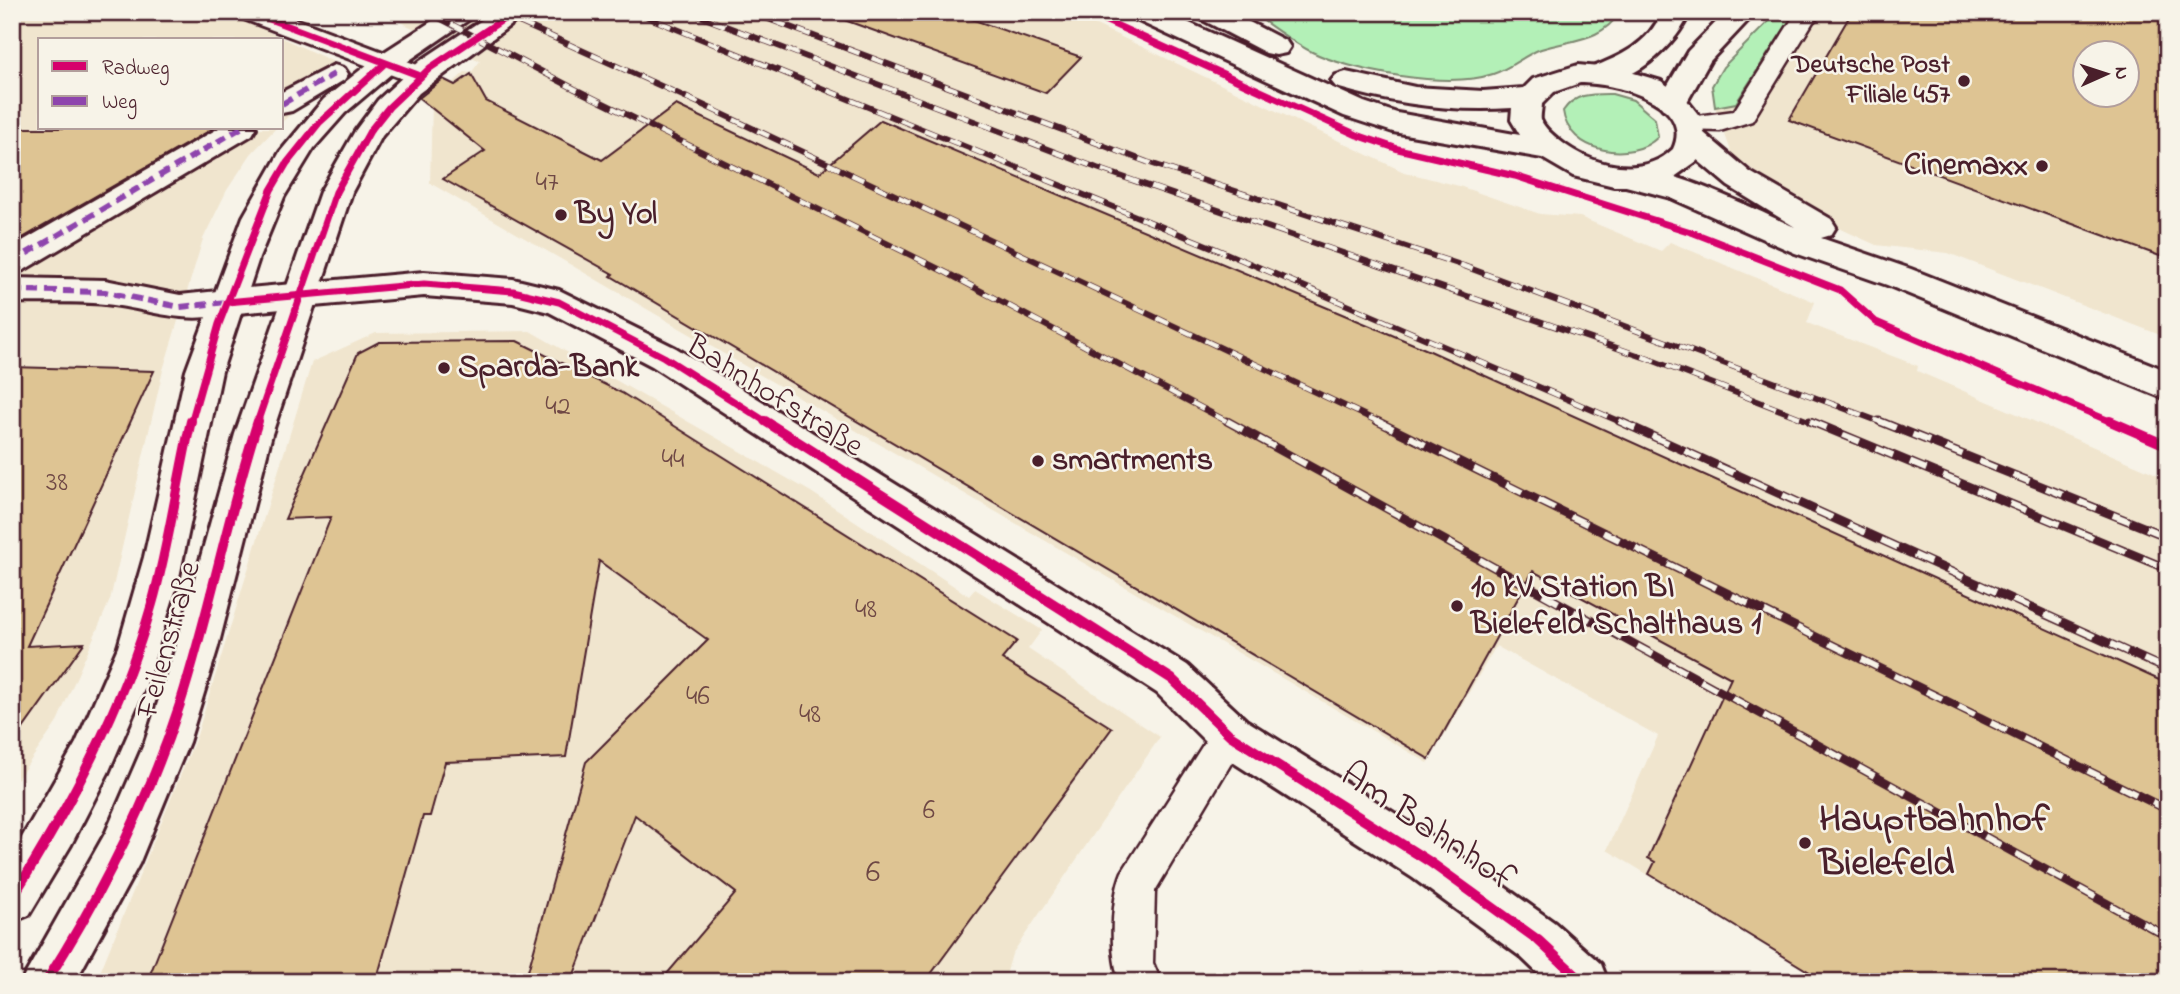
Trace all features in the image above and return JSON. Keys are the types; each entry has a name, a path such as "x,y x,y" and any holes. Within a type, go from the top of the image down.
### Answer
{"main road":[{"path":"251,12 383,65 418,75"},
{"name":"Feilenstraße","path":"12,898 49,842 89,768 120,699 151,608 170,535 196,400 254,224 287,163 319,122 383,65 466,12"},
{"name":"Feilenstraße","path":"46,982 84,923 125,846 159,765 198,645 244,466 336,192 355,150 384,109 418,75 514,12"},
{"path":"1142,12 1354,109 1393,122 1545,149"},
{"path":"1209,12 1310,66 1383,92 1457,102 1530,97"},
{"path":"1676,12 1661,41 1637,59 1601,74 1558,78 1541,86 1530,97 1525,113 1530,131 1545,149 1570,164 1601,175 1633,178 1681,190 1807,245 1899,277 2168,386"},
{"path":"1633,178 1664,173 1685,159 1686,122 1698,57 1742,12"},
{"path":"284,103 334,74"},
{"path":"1601,74 1640,83 1686,122 1739,179 1899,277"},
{"path":"12,262 16,257 238,130"},
{"name":"Bahnhofstraße","path":"12,290 105,292 180,307 424,284 513,290 559,302 664,356 1172,679 1230,735"},
{"name":"Am Bahnhof","path":"1230,735 1430,862 1538,940 1583,982"}],"lane":[{"path":"1686,122 1720,123 1742,116 1804,18 1813,12"},
{"path":"1141,982 1133,964 1136,886 1230,735"}],"shaded area":[{"path":"12,12 298,12 267,31 282,38 38,38 38,130 274,130 251,154 227,190 203,239 163,370 110,600 56,724 12,787"},
{"path":"380,12 1069,12 1404,172 1459,186 1540,214 1580,217 1661,251 1670,242 1815,302 1807,323 1918,366 1917,371 2168,479 2168,982 1826,982 1607,850 1658,736 1496,646 1428,763 430,183 432,102 465,72 471,73 480,61"},
{"path":"1802,12 2168,12 2168,338 1948,253 1876,245 1815,217 1732,154 1715,107 1736,103 1786,26"},
{"path":"284,39 334,62 336,75 284,120"},
{"path":"530,331 811,492 969,596 975,589 1042,630 1028,649 1160,737 1012,954 1004,982 96,982 197,735 312,362 376,333"}],"green space":[{"path":"1251,12 1620,12 1612,22 1595,34 1541,49 1493,74 1452,80 1400,76 1328,59 1295,42"},
{"path":"1778,12 1802,12 1786,26 1736,103 1715,107 1712,86 1723,67"},
{"path":"1612,94 1633,100 1655,119 1658,137 1632,150 1617,151 1602,150 1576,136 1567,125 1563,111 1568,105 1584,96"}],"building":[{"path":"840,12 951,12 1081,57 1046,93 839,18"},
{"name":"Cinemaxx","path":"1852,12 2168,12 2168,259 1789,120"},
{"path":"471,74 486,101 602,160 676,105 819,173 881,120 1430,351 2168,684 2168,982 1826,982 1649,874 1655,862 1648,858 1731,678 1533,571 1429,759 611,276 613,274 443,179 485,151 419,98 443,79 455,85"},
{"path":"12,128 211,130 12,244"},
{"path":"517,341 622,393 1017,641 1002,659 1112,728 925,982 660,982 736,893 635,815 571,982 525,982 586,762 708,640 599,561 566,757 445,762 430,816 423,816 376,982 147,982 331,517 285,519 358,353 379,342"},
{"path":"12,367 154,371 27,646 84,643 12,744"}],"railway":[{"path":"428,12 575,89 947,273 1230,423"},
{"path":"497,12 703,105 1381,423"},
{"path":"635,12 1214,248 1623,423"},
{"path":"689,12 1097,168 1649,359 1814,423"},
{"path":"750,12 1147,162 1464,266 1883,423"},
{"path":"1227,421 2168,937"},
{"path":"1377,421 2168,810"},
{"path":"1619,421 2168,670"},
{"path":"1810,421 2168,569"},
{"path":"1879,421 2168,537"}],"marked path":[{"path":"284,103 334,74"},
{"path":"12,262 238,130"},
{"path":"12,290 105,292 180,307 227,302"}],"cycle path":[{"path":"251,12 418,75"},
{"path":"46,982 105,882 154,778 197,647 254,434 336,192 370,131 408,86 455,50 514,12"},
{"path":"1087,12 1357,135 1398,149 1515,176 1694,233 1840,290 1876,322 2168,446"},
{"path":"12,898 74,794 109,721 139,646 164,556 200,385 251,234 278,176 308,136 344,98 383,65"},
{"path":"227,302 424,284 513,291 559,302 664,357 1172,679 1230,735 1430,862 1538,940 1583,982"}],"place":[{"name":"Deutsche Post Filiale 457","path":"1964,81"},
{"name":"Cinemaxx","path":"2042,166"},
{"name":"By Yol","path":"561,215"},
{"name":"Sparda-Bank","path":"444,368"},
{"name":"smartments","path":"1038,461"},
{"name":"10 kV Station BI Bielefeld Schalthaus 1","path":"1457,606"},
{"name":"Hauptbahnhof Bielefeld","path":"1805,843"}]}
